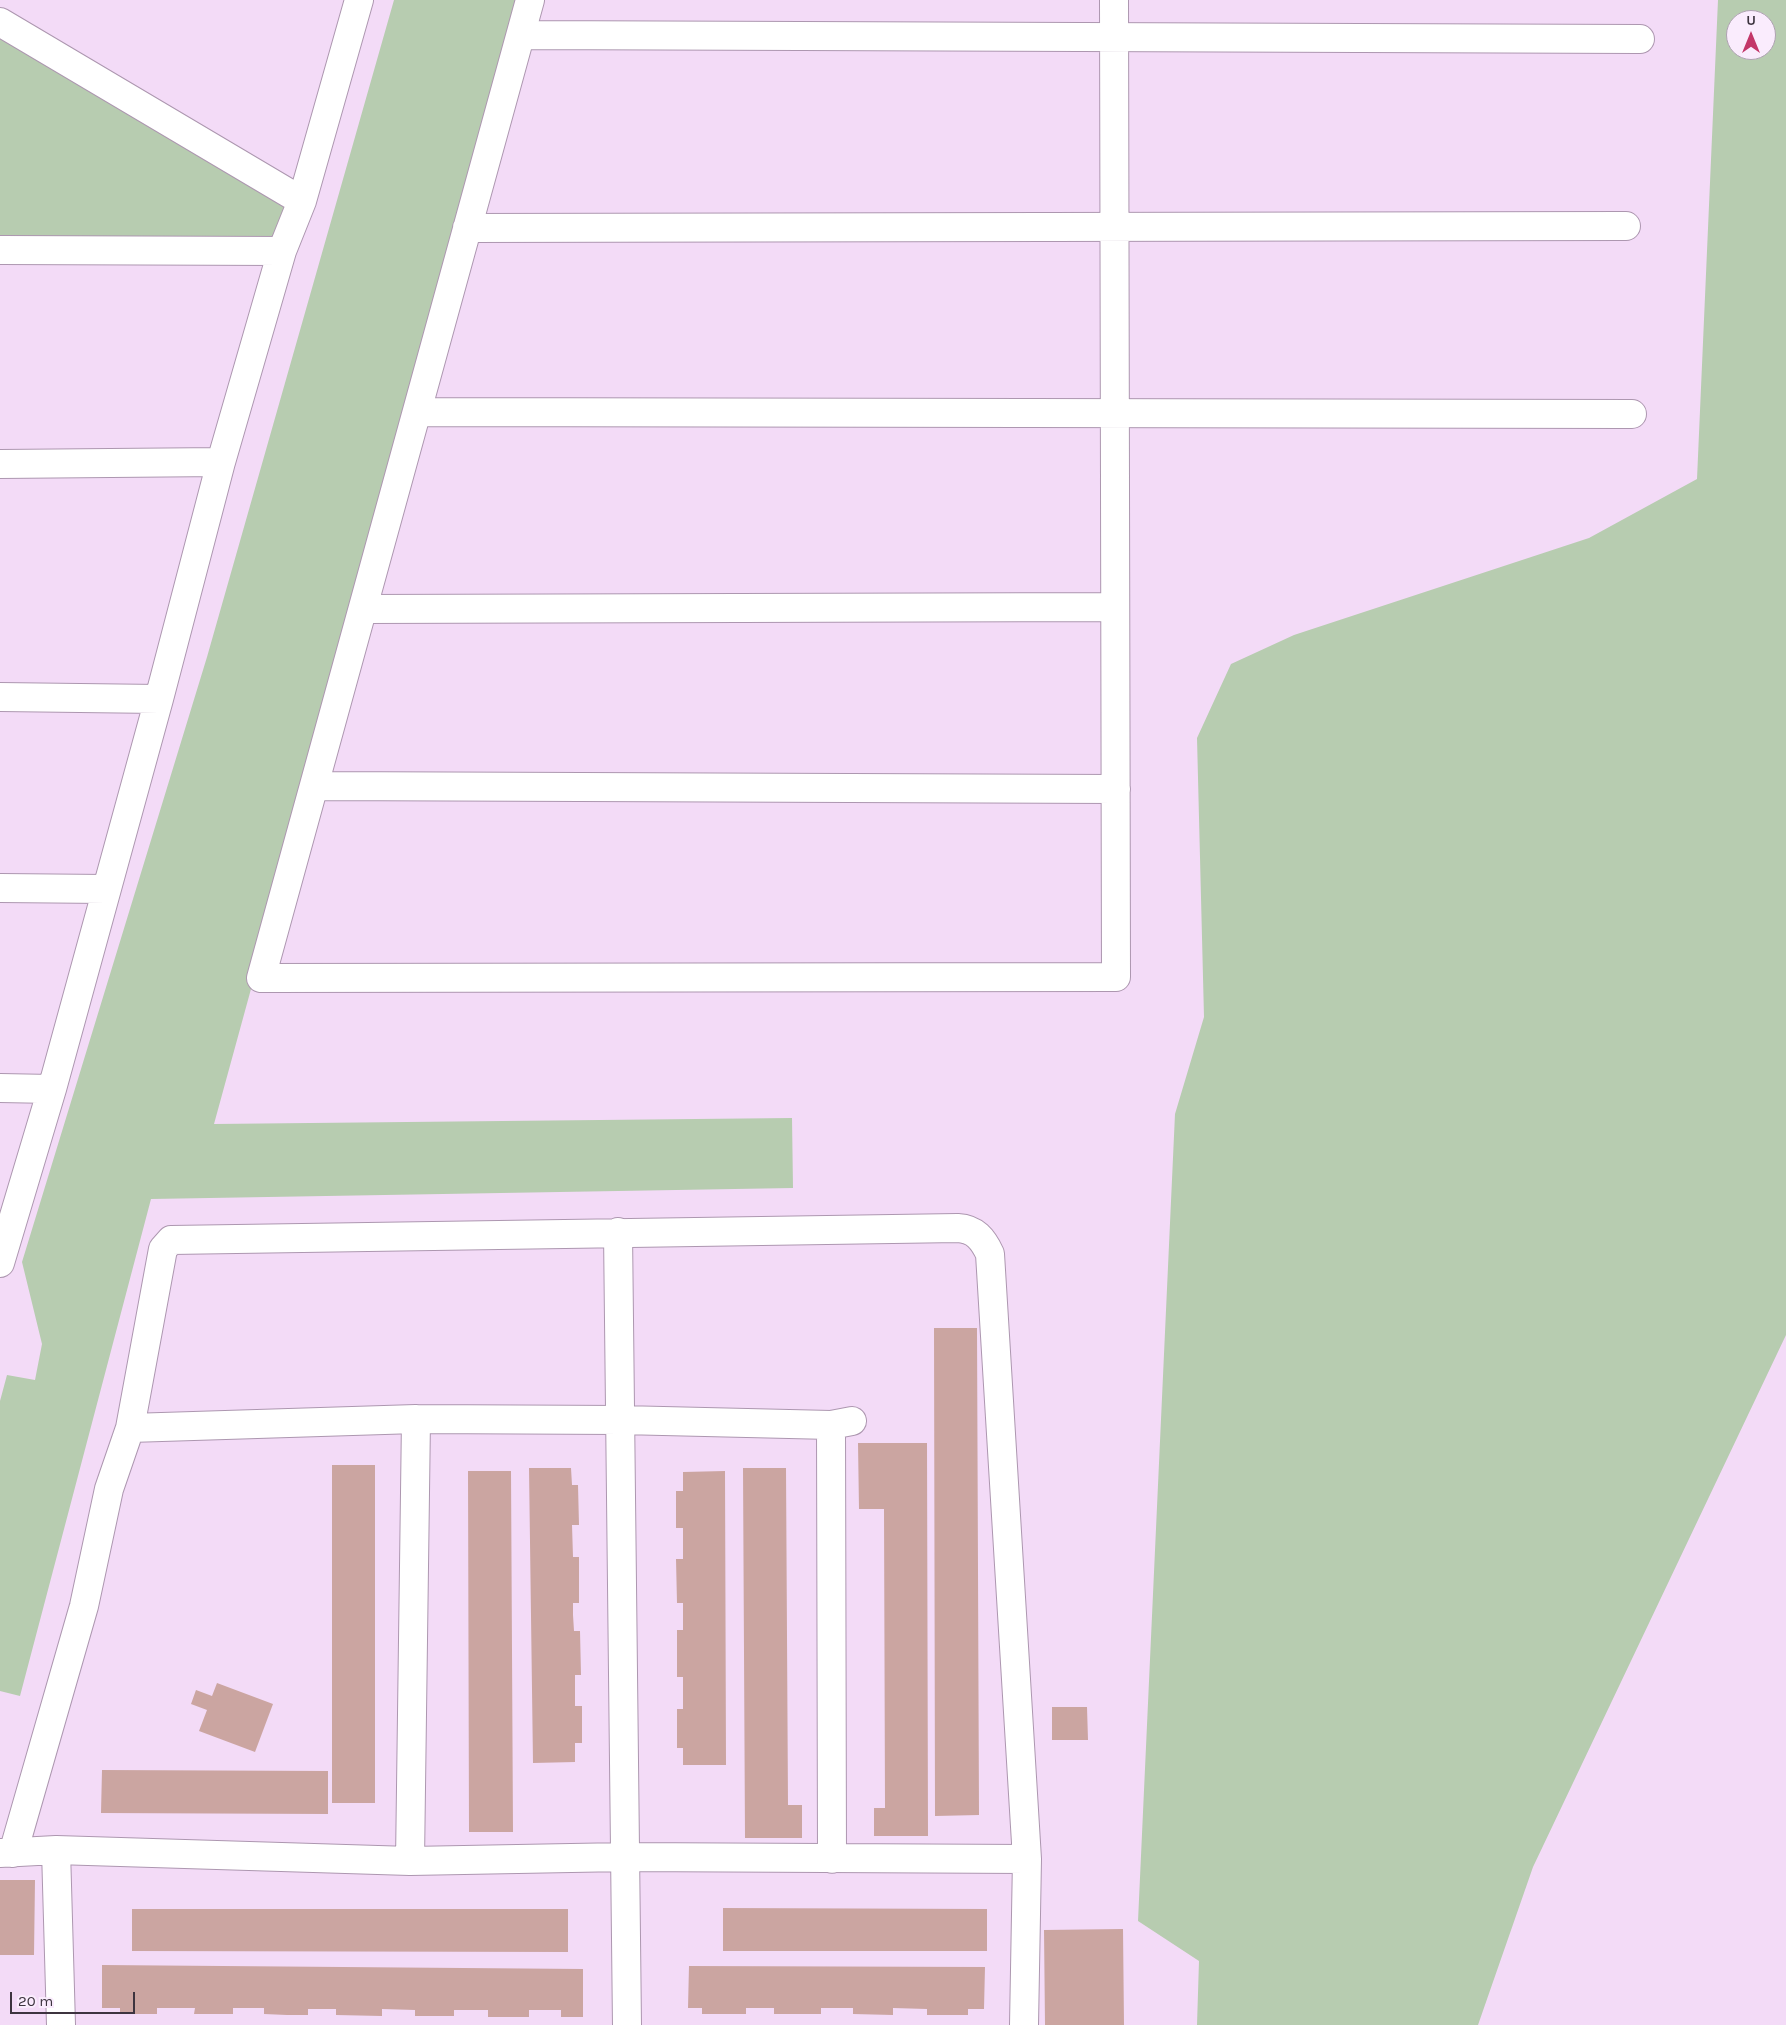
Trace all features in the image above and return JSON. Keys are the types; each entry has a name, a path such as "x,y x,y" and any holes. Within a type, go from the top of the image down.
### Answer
{"street":[{"path":"530,0 261,978 1116,976 1114,0"},
{"path":"0,1263 52,1089 159,699 221,462 282,251 302,201 356,2"},
{"path":"0,22 302,201"},
{"path":"521,35 1640,39"},
{"path":"467,228 1626,226"},
{"path":"0,250 282,251"},
{"path":"417,412 1632,414"},
{"path":"0,464 221,462"},
{"path":"363,609 1115,607"},
{"path":"0,697 159,699"},
{"path":"314,786 1116,789"},
{"path":"0,888 106,889"},
{"path":"0,1088 52,1089"},
{"path":"1024,2025 1027,1860 990,1254 985,1244 975,1232 967,1228 958,1228 171,1240 163,1249 130,1428 109,1489 84,1606 6,1853 56,1850 410,1861 625,1857 1027,1860"},
{"path":"618,1232 627,2025"},
{"path":"410,1861 416,1419"},
{"path":"130,1428 416,1419 842,1423 832,1860"},
{"path":"56,1850 61,2025"}],"green space":[{"path":"394,0 522,0 214,1124 792,1118 793,1188 151,1199 20,1696 0,1691 0,1401 7,1375 35,1380 42,1344 22,1262 207,657"},
{"path":"1718,0 1786,0 1786,1335 1533,1867 1478,2025 1197,2025 1199,1961 1138,1921 1175,1114 1204,1017 1197,738 1231,664 1294,635 1589,538 1697,479"},
{"path":"0,22 302,201 282,251 0,250"}],"building":[{"path":"934,1328 977,1328 979,1815 935,1816"},
{"path":"858,1443 927,1443 928,1836 874,1836 874,1808 885,1808 884,1509 859,1509"},
{"path":"332,1465 375,1465 375,1803 332,1803"},
{"path":"529,1468 571,1468 572,1485 578,1485 579,1525 572,1525 573,1557 579,1557 579,1603 573,1603 573,1615 574,1631 580,1631 581,1675 575,1675 575,1706 582,1706 582,1743 575,1743 575,1762 533,1763"},
{"path":"743,1468 786,1468 788,1805 802,1805 802,1838 745,1838"},
{"path":"468,1471 511,1471 513,1832 469,1832"},
{"path":"725,1471 726,1765 683,1765 683,1748 677,1748 677,1709 683,1709 683,1677 677,1677 677,1630 683,1630 683,1603 677,1603 676,1559 683,1559 683,1528 676,1528 676,1491 683,1491 683,1472"},
{"path":"217,1683 273,1704 255,1752 199,1731 207,1710 191,1704 196,1690 212,1696"},
{"path":"1052,1707 1087,1707 1088,1740 1052,1740"},
{"path":"102,1770 328,1771 328,1814 101,1813"},
{"path":"0,1880 35,1880 34,1955 0,1955"},
{"path":"723,1908 987,1909 987,1951 723,1951"},
{"path":"132,1909 568,1909 568,1952 132,1951"},
{"path":"1123,1929 1124,2025 1045,2025 1044,1930"},
{"path":"102,1965 583,1969 583,2017 561,2017 561,2010 529,2010 529,2017 488,2017 488,2010 454,2010 454,2016 415,2016 415,2010 382,2009 382,2016 336,2015 336,2009 308,2009 308,2015 264,2014 264,2008 233,2008 233,2014 194,2014 195,2008 157,2008 157,2014 120,2014 120,2008 102,2008"},
{"path":"689,1966 985,1967 984,2009 968,2009 968,2015 927,2015 927,2009 893,2008 893,2015 853,2014 853,2008 821,2008 821,2014 774,2014 774,2008 746,2008 746,2014 702,2014 702,2008 688,2008"}]}
